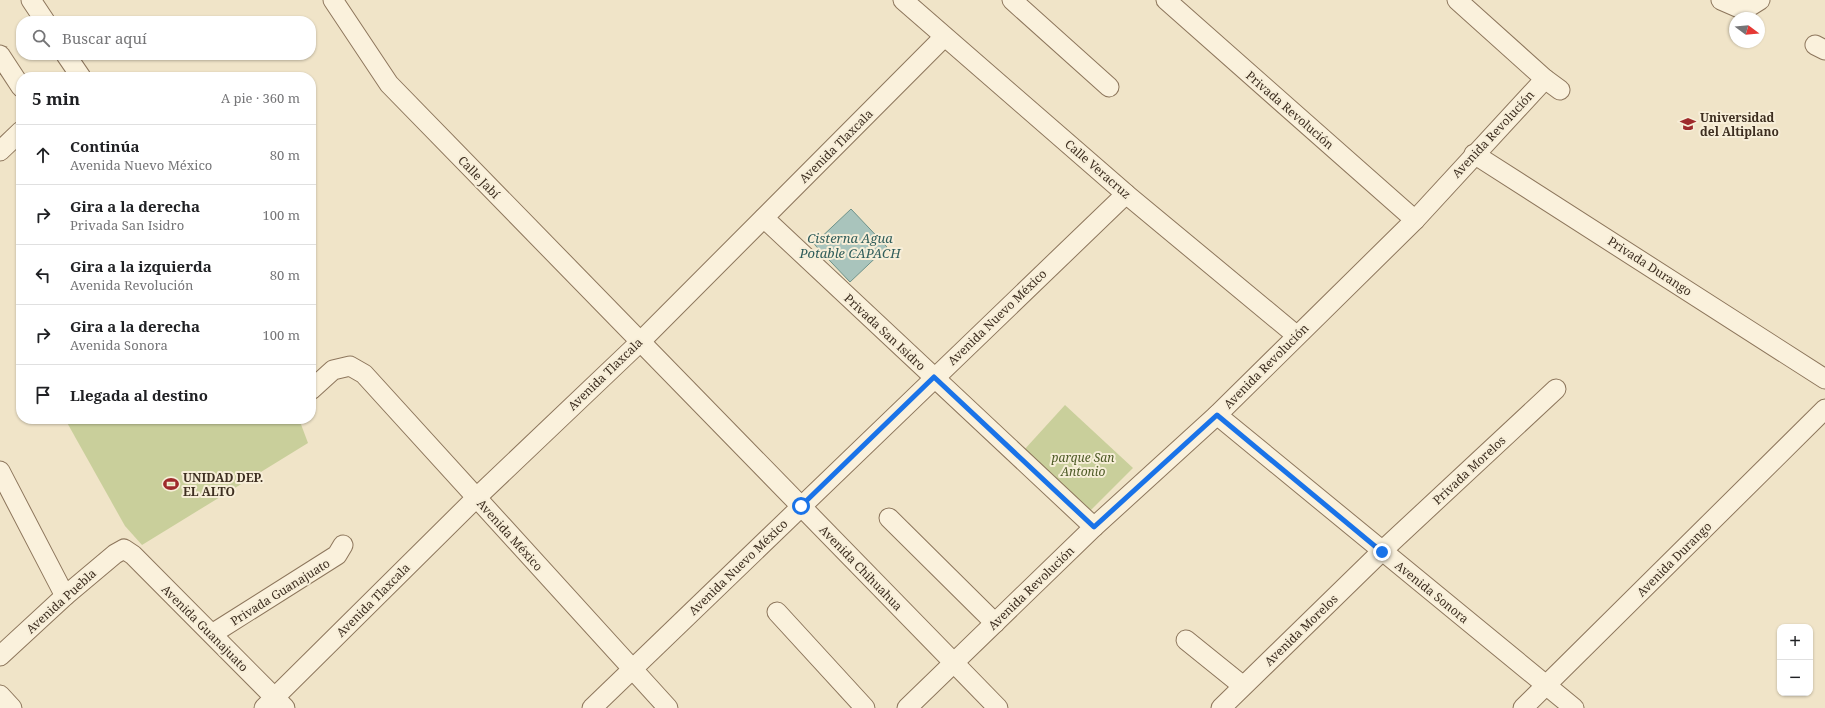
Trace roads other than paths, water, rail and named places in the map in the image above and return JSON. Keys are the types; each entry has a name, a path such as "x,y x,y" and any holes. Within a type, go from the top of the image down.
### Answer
{"street":[{"path":"31,0 41,16"},
{"name":"Calle Jabí","path":"334,0 389,84 640,342"},
{"name":"Calle Veracruz","path":"903,0 1126,194 1296,335"},
{"path":"1012,0 1109,87"},
{"name":"Privada Revolución","path":"1166,0 1415,220"},
{"path":"1456,0 1560,90"},
{"path":"1721,0 1744,10 1760,0"},
{"name":"Avenida Tlaxcala","path":"274,705 476,498 640,342 944,37"},
{"path":"0,55 16,79"},
{"path":"69,60 78,72"},
{"name":"Avenida Revolución","path":"907,708 1094,527 1217,415 1296,335 1415,220 1545,78"},
{"path":"0,151 16,136"},
{"name":"Privada Durango","path":"1474,154 1825,379"},
{"name":"Avenida Nuevo México","path":"592,708 934,377 1126,194"},
{"name":"Privada San Isidro","path":"764,218 1094,527"},
{"name":"Avenida Chihuahua","path":"640,342 998,708"},
{"name":"Avenida México","path":"316,385 333,370 350,366 364,374 668,708"},
{"name":"Privada Morelos","path":"1382,552 1556,389"},
{"name":"Avenida Durango","path":"1523,708 1823,414"},
{"name":"Avenida Sonora","path":"1217,415 1382,552 1574,708"},
{"path":"0,471 65,596"},
{"path":"889,518 994,623"},
{"name":"Privada Guanajuato","path":"212,634 337,555 343,545"},
{"name":"Avenida Puebla","path":"0,656 65,596 115,554 124,549"},
{"name":"Avenida Guanajuato","path":"124,549 133,555 212,634 274,705"},
{"name":"Avenida Morelos","path":"1221,708 1382,552"},
{"path":"777,612 865,708"},
{"path":"1186,640 1243,686"},
{"path":"0,695 12,708"}],"water":[{"name":"Cisterna Agua Potable CAPACH","path":"851,209 887,247 850,282 814,244"}],"place":[{"name":"Universidad del Altiplano","path":"1688,124"},
{"name":"UNIDAD DEP. EL ALTO","path":"171,484"}],"park label":[{"name":"parque San Antonio","path":"1083,464"}]}
